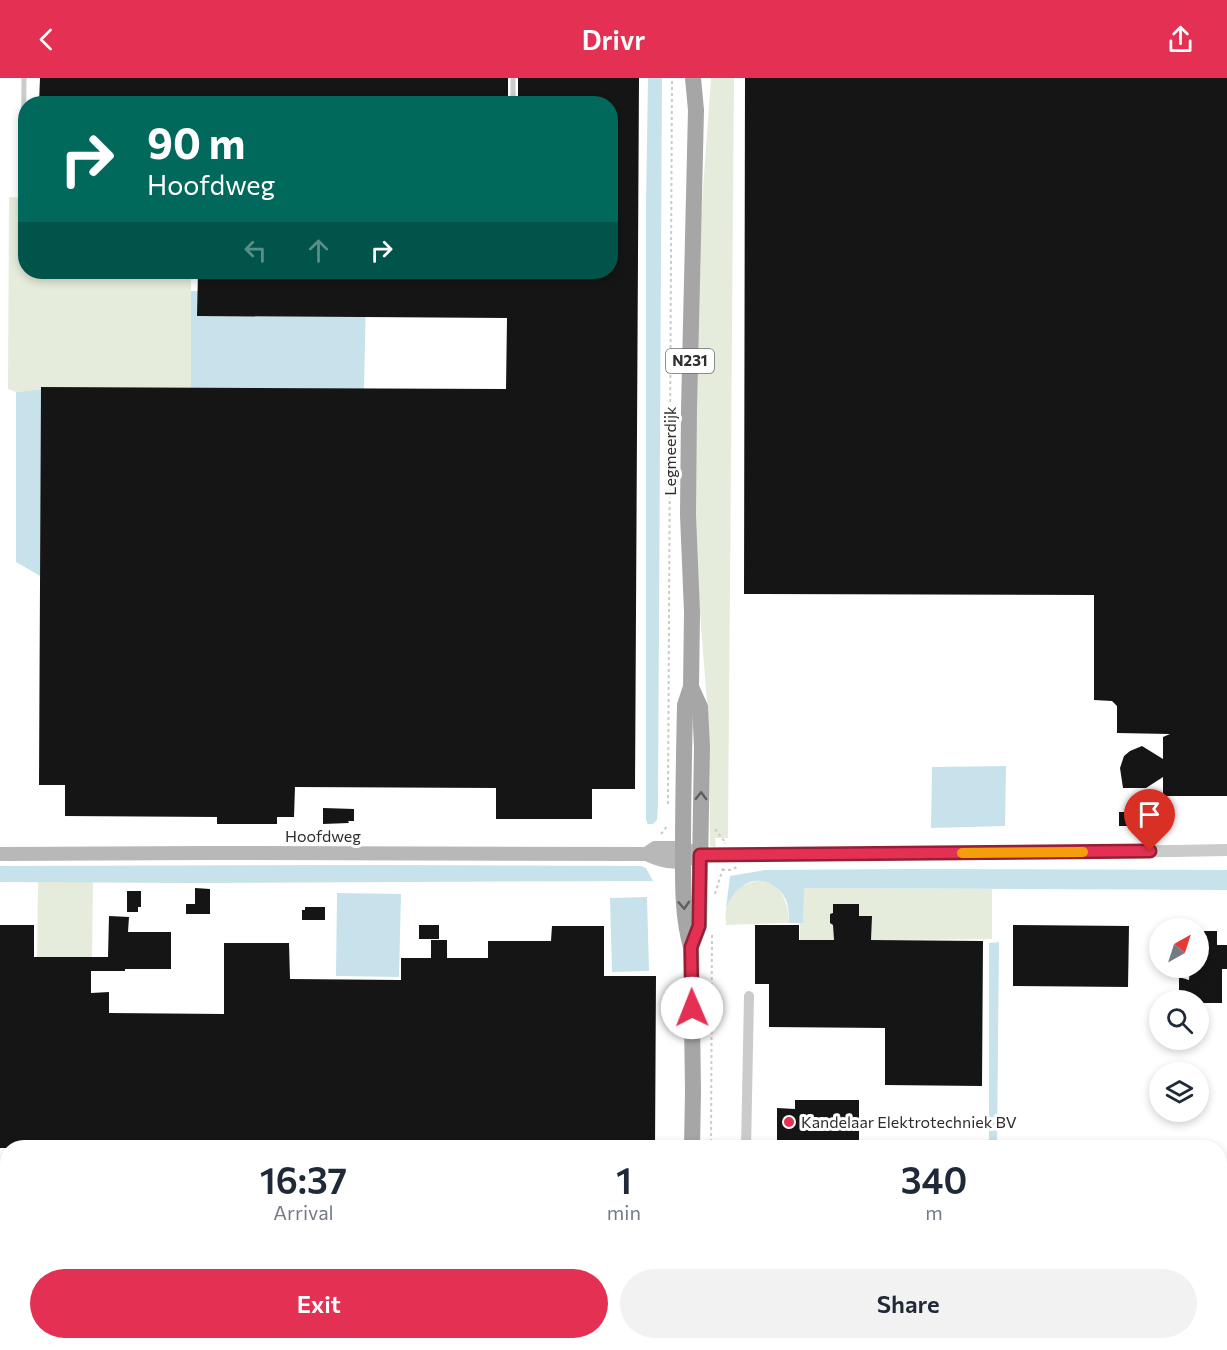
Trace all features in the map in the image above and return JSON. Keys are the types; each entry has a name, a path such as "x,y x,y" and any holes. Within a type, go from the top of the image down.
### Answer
{"main road":[{"name":"Legmeerdijk","path":"683,855 685,705 691,687 692,612 688,515 696,110 693,78"},
{"name":"Legmeerdijk","path":"696,110 703,78"},
{"name":"Legmeerdijk","path":"691,687 700,707 702,747 700,855"},
{"name":"Hoofdweg","path":"0,854 646,854 655,848 683,855 700,855"},
{"name":"N231","path":"683,855 684,907 686,929 691,947 692,1140"},
{"name":"N231","path":"691,947 699,926 700,855"}],"street":[{"name":"Hoofdweg","path":"700,855 1227,849"},
{"path":"746,1140 749,996"}],"lane":[{"path":"24,78 24,96"},
{"path":"513,78 513,96"}],"path":[{"name":"Legmeerdijk","path":"668,813 672,78"},
{"path":"714,897 722,870"},
{"path":"711,1140 712,928"}],"green space":[{"path":"711,78 734,78 728,838 715,838 716,847 710,846 709,727 696,564 696,286"},
{"path":"9,197 18,198 18,279 191,279 191,390 43,389 16,392 8,389"},
{"path":"757,881 772,884 782,894 789,923 726,925 726,910 733,894 747,884"},
{"path":"38,882 93,882 92,964 37,963"},
{"path":"803,888 992,889 992,939 800,941 800,923 803,922"}],"water":[{"path":"648,78 662,78 658,804 657,820 653,824 648,824 646,820"},
{"path":"191,291 366,292 364,390 191,390"},
{"path":"43,389 42,577 16,562 16,392"},
{"path":"1006,766 1005,826 931,828 932,767"},
{"path":"0,866 641,866 646,868 653,881 0,882"},
{"path":"765,870 1227,870 1227,890 804,888 803,923 789,923 788,905 783,894 768,882 755,881 749,882 738,890 726,908 730,876"},
{"path":"337,893 401,894 399,977 336,976"},
{"path":"647,897 649,971 612,972 610,898"},
{"path":"999,942 997,1140 989,1140 989,943"}],"building":[{"path":"40,78 508,78 508,96 39,96"},
{"path":"518,78 639,78 635,789 592,789 592,819 496,819 496,788 295,787 294,817 277,817 277,824 217,824 217,817 65,816 65,785 39,785 41,387 506,389 507,318 197,316 198,279 618,279 618,96 518,96"},
{"path":"745,78 1227,78 1227,796 1163,796 1163,777 1146,788 1123,788 1120,768 1124,756 1142,746 1163,759 1163,737 1170,734 1117,733 1117,706 1112,701 1094,700 1094,595 744,594"},
{"path":"323,808 354,809 354,821 323,824"},
{"path":"1119,812 1140,812 1140,826 1119,826"},
{"path":"195,888 210,889 210,914 186,914 186,904 195,904"},
{"path":"127,891 141,891 141,907 138,907 138,912 127,912"},
{"path":"833,904 859,904 859,916 872,916 871,940 983,941 982,1086 885,1085 885,1028 769,1027 769,984 755,984 755,925 799,925 799,940 834,940 833,925 830,923"},
{"path":"305,907 325,907 325,920 302,920 302,910 305,910"},
{"path":"109,916 129,917 128,932 171,932 171,969 91,971 91,993 109,992 109,1013 224,1014 224,943 289,943 290,979 401,980 401,958 431,958 431,940 447,940 447,958 488,958 488,941 551,941 552,926 604,926 604,976 656,976 655,1140 0,1140 0,925 34,925 34,957 108,957"},
{"path":"419,925 439,925 439,939 419,939"},
{"path":"1013,925 1129,926 1128,987 1013,986"},
{"path":"1209,931 1217,931 1217,945 1227,945 1227,969 1222,969 1222,1003 1209,1003 1209,990 1179,990 1179,978 1189,980 1189,978 1209,978"},
{"path":"795,1100 859,1100 859,1140 777,1140 777,1108 795,1109"}],"slow traffic":[{"path":"962,853 1083,852"}],"place":[{"name":"Kandelaar Elektrotechniek BV","path":"789,1122"}],"route":[{"path":"692,1008 691,947 699,926 700,855 1150,851"}]}
